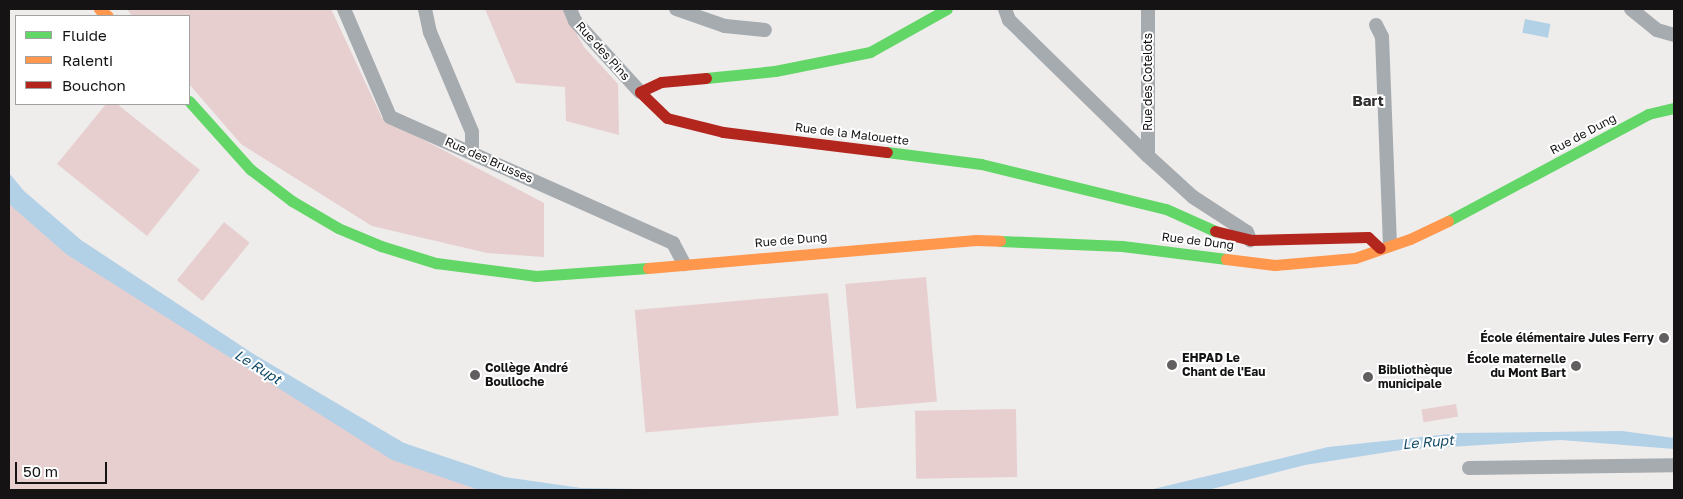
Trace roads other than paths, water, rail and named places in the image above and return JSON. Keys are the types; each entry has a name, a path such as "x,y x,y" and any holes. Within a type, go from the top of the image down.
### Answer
{"main road":[{"path":"640,92 661,82 775,71 870,52 947,9"},
{"name":"Rue de la Malouette","path":"640,92 667,118 723,132 981,164 1166,209 1220,233 1250,240 1368,237 1385,246"},
{"name":"Rue de Dung","path":"190,102 250,169 292,202 338,228 381,246 436,263 536,276 608,273 684,264 976,240 1122,246 1275,265 1355,258 1479,206 1648,114 1674,108"}],"street":[{"name":"Rue des Brusses","path":"344,9 390,117 674,243 684,264"},
{"path":"425,9 430,32 472,132 472,152"},
{"name":"Rue des Pins","path":"570,9 575,21 640,92"},
{"path":"676,9 725,26 765,30"},
{"path":"1005,9 1009,20 1148,156 1193,197 1247,232 1250,240"},
{"name":"Rue des Cotelots","path":"1148,9 1148,156"},
{"path":"1631,9 1658,30 1674,35"},
{"path":"1376,25 1382,37 1385,246"},
{"path":"1470,468 1674,465"}],"water":[{"path":"1525,19 1551,24 1548,38 1522,33"},
{"name":"Le Rupt","path":"9,173 24,191 81,240 252,353 404,443 505,477 581,488 708,490 479,490 392,460 66,254 9,204"},
{"name":"Le Rupt","path":"1622,431 1674,438 1674,449 1561,440 1401,450 1305,465 1208,490 1149,490 1328,447 1459,433"}],"place":[{"name":"École élémentaire Jules Ferry","path":"1664,338"},
{"name":"EHPAD Le Chant de l'Eau","path":"1172,365"},
{"name":"École maternelle du Mont Bart","path":"1576,366"},
{"name":"Collège André Boulloche","path":"475,375"},
{"name":"Bibliothèque municipale","path":"1368,377"}],"district":[{"name":"Bart","path":"1368,101"}]}
